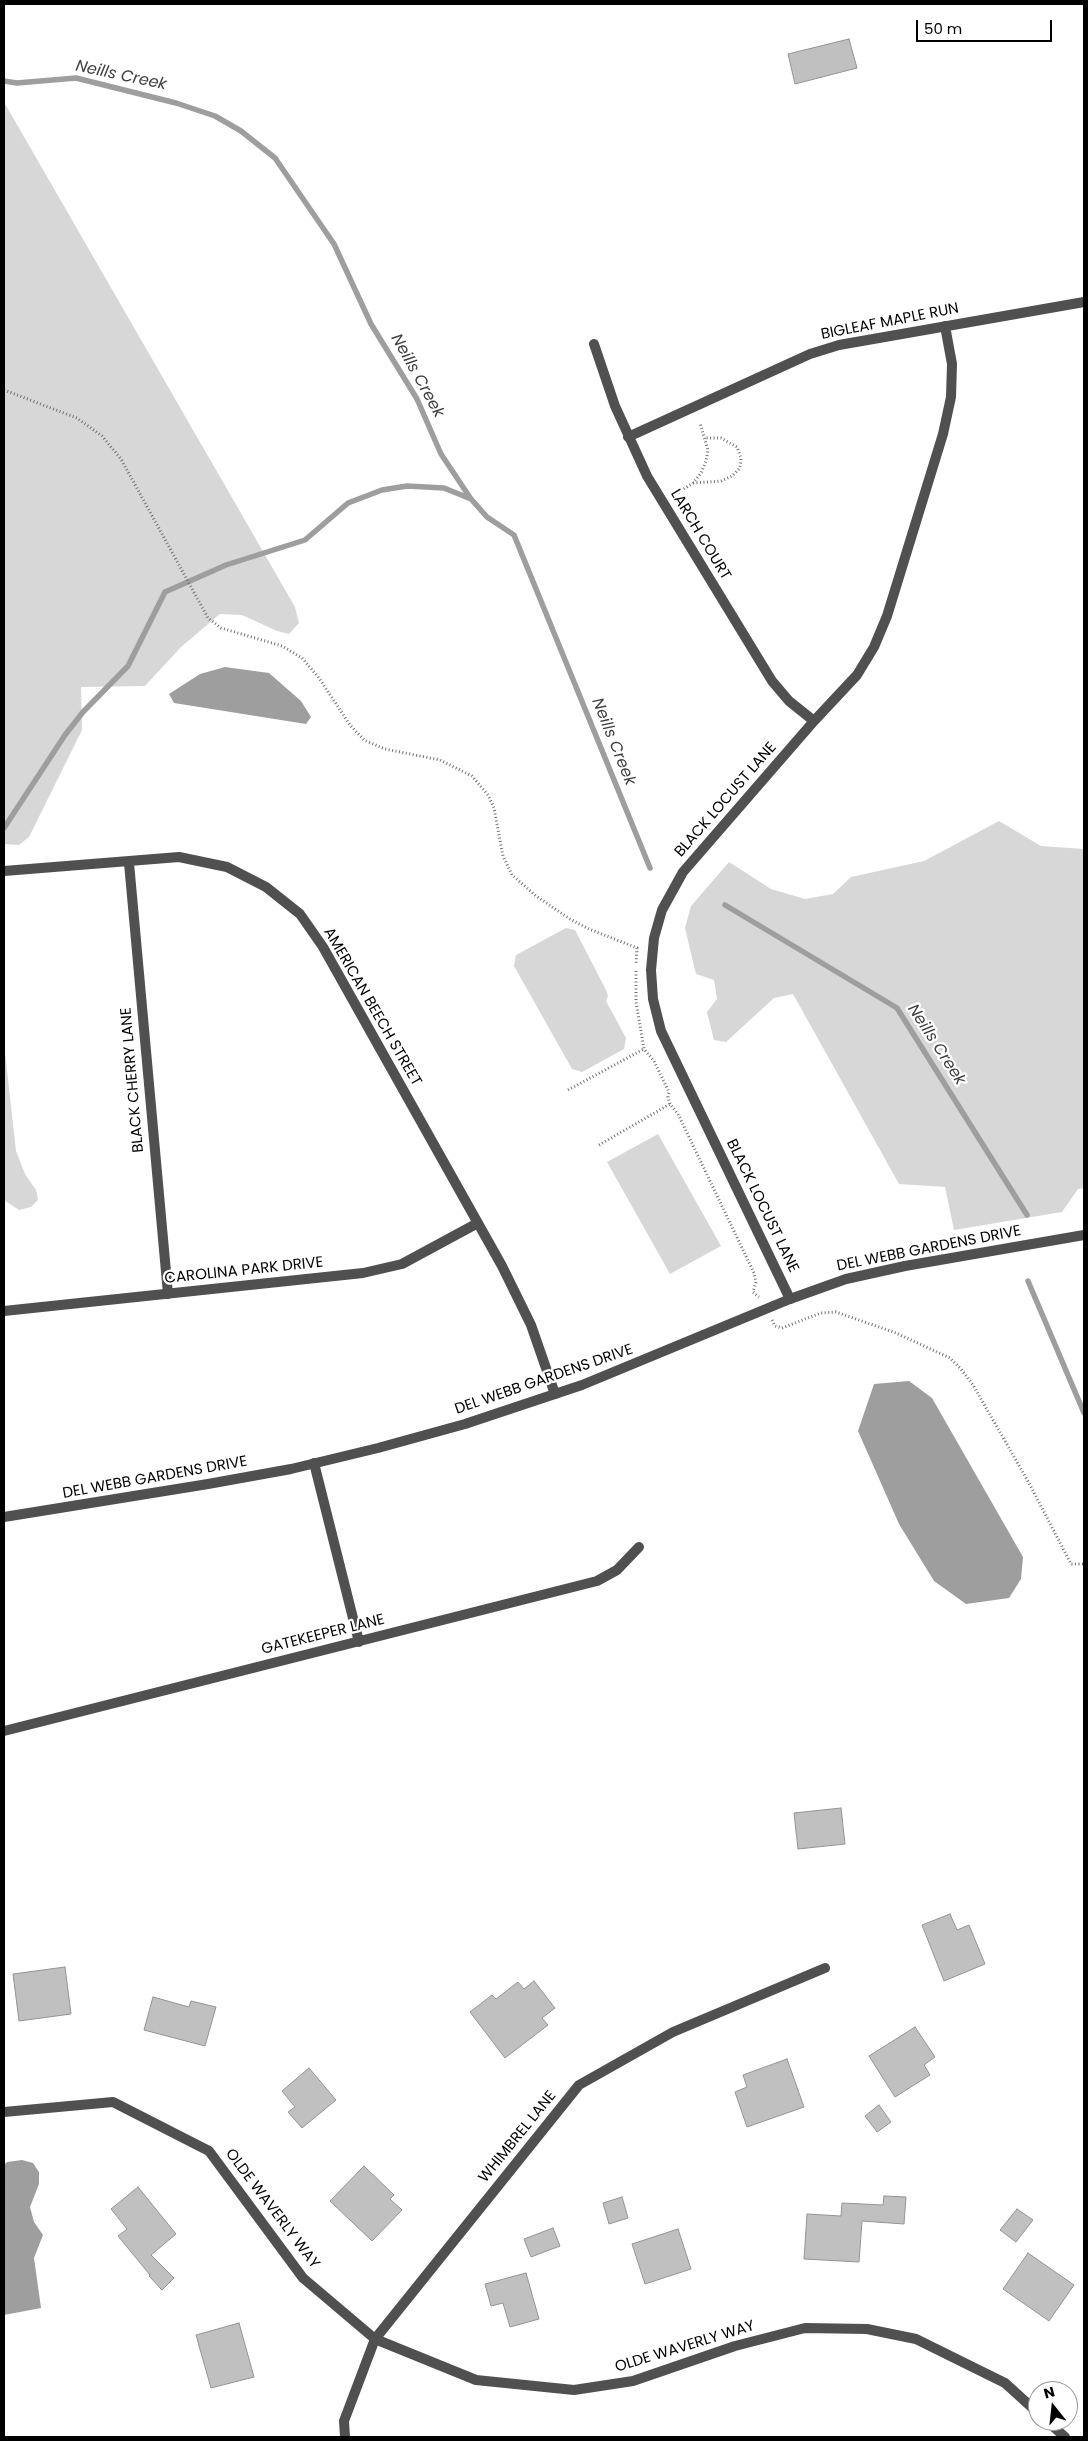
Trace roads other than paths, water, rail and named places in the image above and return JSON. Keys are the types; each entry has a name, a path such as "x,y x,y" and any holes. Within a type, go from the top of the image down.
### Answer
{"street":[{"name":"BIGLEAF MAPLE RUN","path":"628,437 810,354 839,345 1084,302"},
{"name":"BLACK LOCUST LANE","path":"790,1299 661,1031 653,999 651,970 654,938 662,910 683,872 814,721 857,675 874,646 887,616 943,434 951,397 952,364 946,326"},
{"name":"LARCH COURT","path":"594,344 615,406 647,476 772,681 789,701 814,721"},
{"name":"AMERICAN BEECH STREET","path":"4,872 179,858 227,867 266,887 300,914 323,947 476,1224 502,1266 532,1325 556,1394"},
{"name":"BLACK CHERRY LANE","path":"129,863 168,1294"},
{"name":"CAROLINA PARK DRIVE","path":"4,1311 363,1273 402,1264 476,1224"},
{"name":"DEL WEBB GARDENS DRIVE","path":"4,1516 208,1484 314,1463 431,1434 556,1394 639,1362 790,1299 864,1274 1084,1234"},
{"path":"314,1463 359,1642"},
{"name":"GATEKEEPER LANE","path":"4,1732 597,1581 617,1570 639,1547"},
{"name":"WHIMBREL LANE","path":"345,2437 344,2421 375,2339 579,2085 673,2032 825,1968"},
{"name":"OLDE WAVERLY WAY","path":"4,2112 113,2102 209,2151 304,2278 375,2339 476,2380 574,2390 633,2381 736,2346 805,2328 867,2330 916,2339 1005,2383 1028,2404"}],"waterway":[{"name":"Neills Creek","path":"4,81 17,83 76,78 176,103 215,116 241,131 275,158 334,244 371,324 417,399 441,454 471,499 487,517 514,535 650,868"},
{"path":"4,828 65,735 83,712 128,666 165,592 226,565 305,540 348,503 382,490 407,486 444,488 471,499"},
{"name":"Neills Creek","path":"725,905 897,1008 1027,1215"},
{"name":"Neills Creek","path":"1028,1281 1084,1413"}]}
